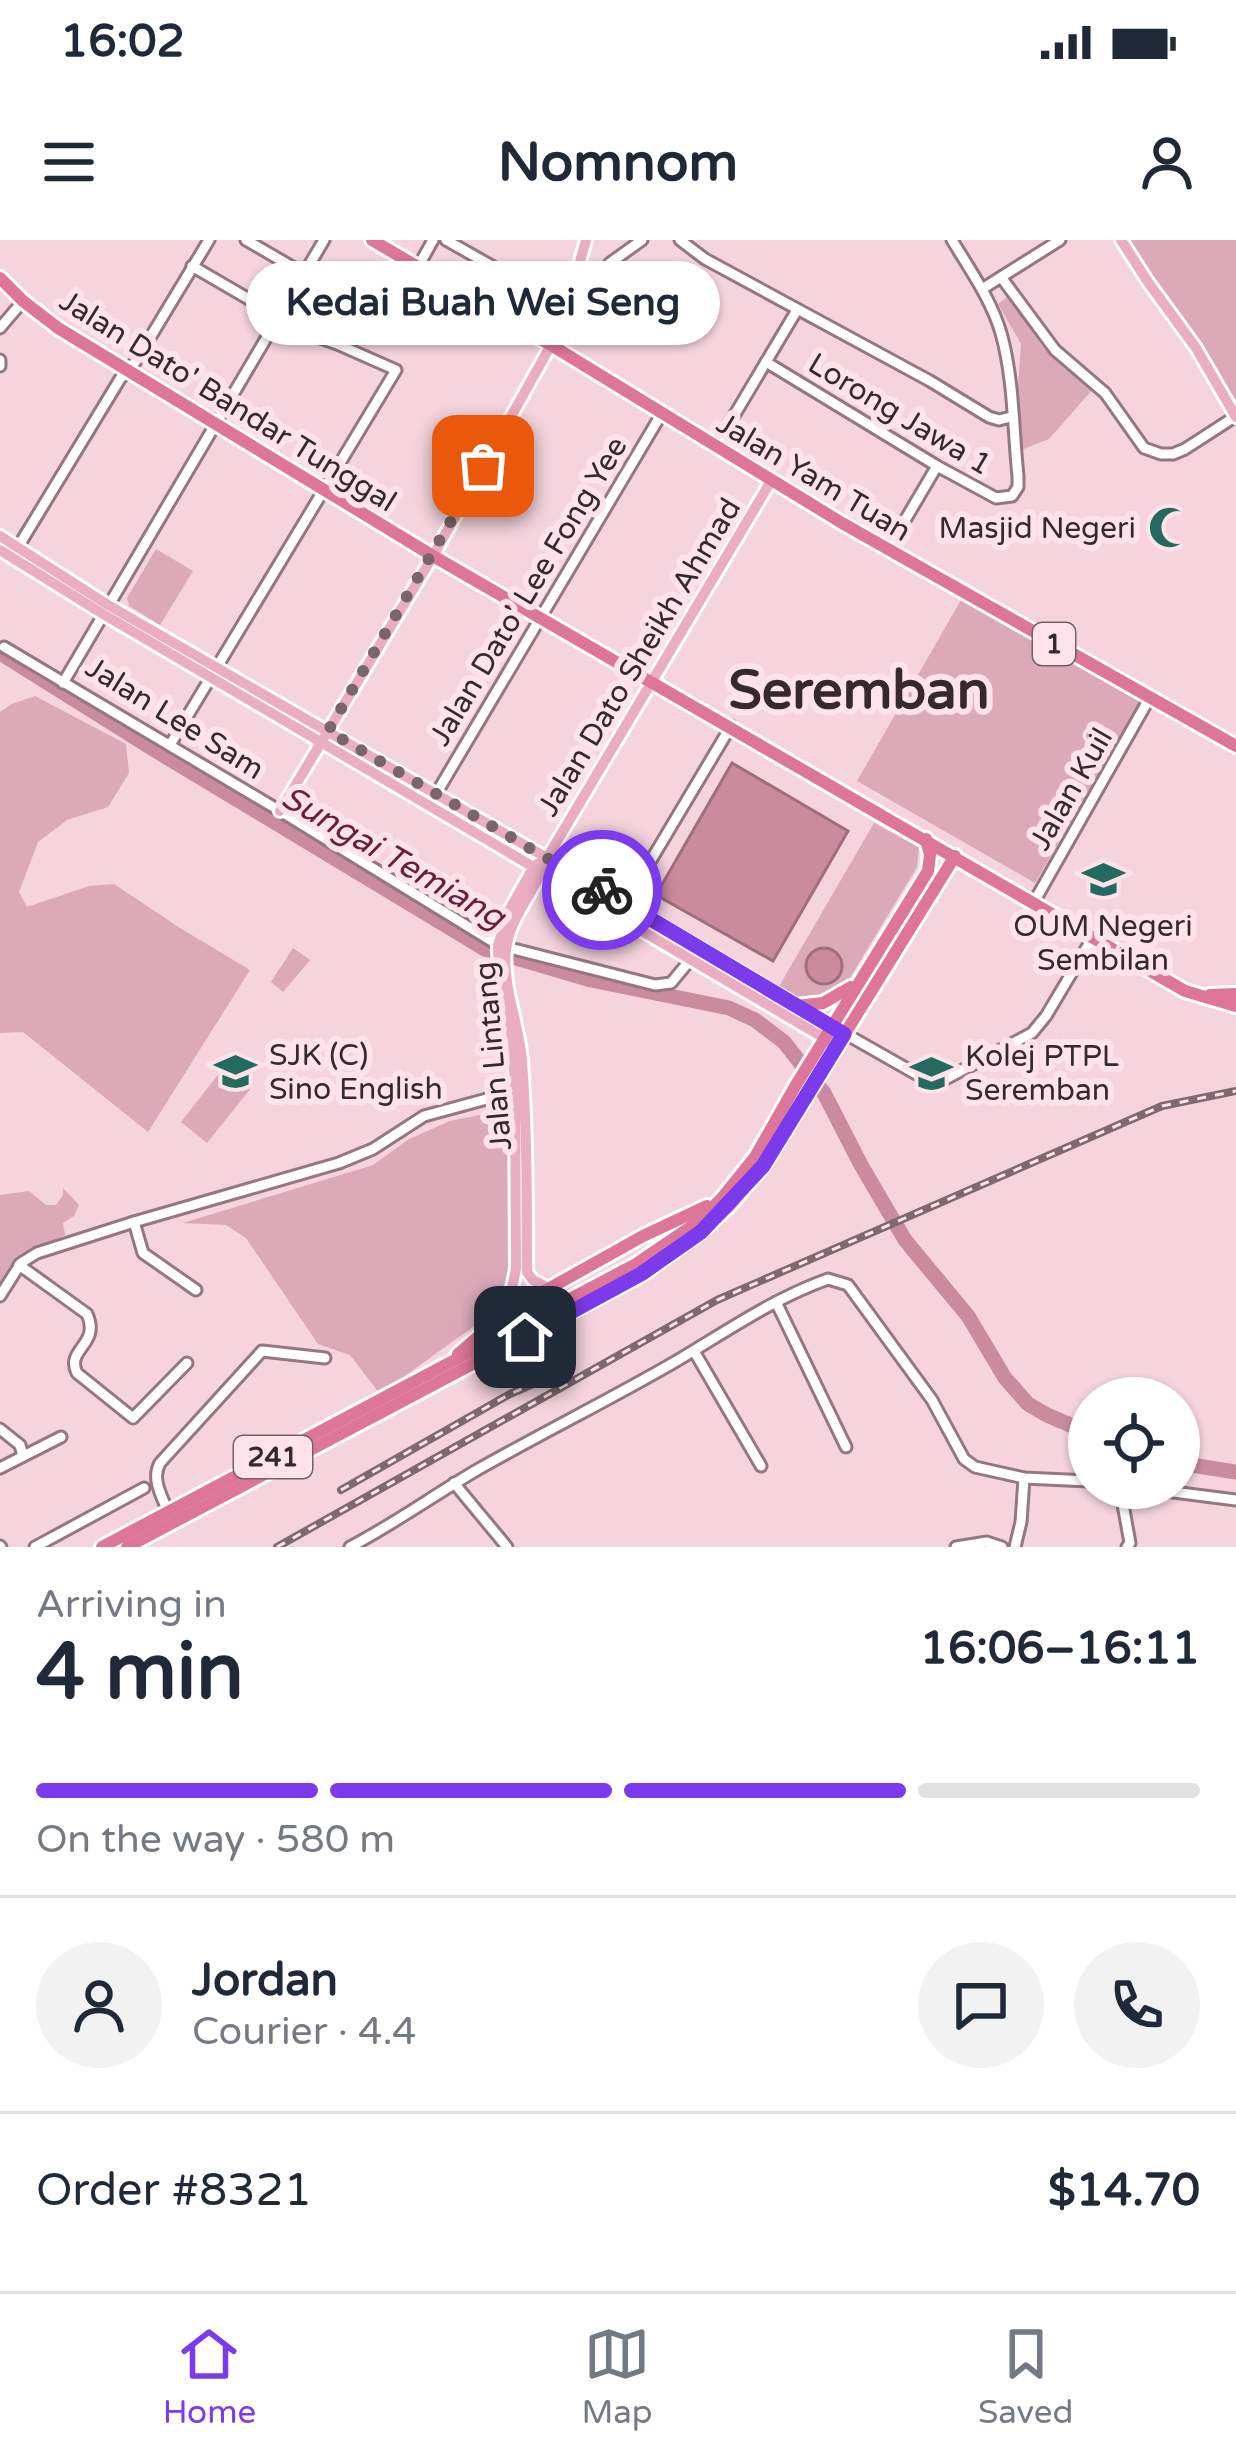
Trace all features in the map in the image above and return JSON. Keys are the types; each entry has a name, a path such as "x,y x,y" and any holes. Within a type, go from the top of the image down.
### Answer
{"highway":[{"name":"Jalan Yam Tuan","path":"372,240 888,550 1236,746"},
{"name":"Jalan Dato' Bandar Tunggal","path":"0,278 58,328 433,556 1185,991"},
{"name":"241","path":"834,1036 863,976 928,872 926,839"},
{"name":"241","path":"102,1547 636,1264 695,1224 721,1199 766,1140 956,856"},
{"path":"797,1006 835,999 863,976"},
{"path":"1185,991 1236,994"},
{"path":"1185,991 1236,1006"},
{"name":"241","path":"127,1547 673,1254 729,1206 763,1166 800,1090"},
{"path":"444,1367 507,1312 721,1199"}],"main road":[{"path":"280,811 433,556 551,345 586,240"},
{"path":"1121,240 1196,348 1236,416"},
{"name":"Jalan Dato Sheikh Ahmad","path":"541,865 772,481"},
{"path":"0,536 15,552 105,610 325,736 692,959 834,1036"},
{"path":"0,550 15,552"},
{"path":"325,736 436,794 541,865 626,904 797,1006 834,1036"},
{"name":"Jalan Lintang","path":"541,865 502,950 502,969 519,1090 521,1241 527,1272 548,1288"},
{"name":"Jalan Lintang","path":"507,1312 521,1241"}],"street":[{"path":"15,552 209,240"},
{"path":"246,240 363,308"},
{"name":"Jalan Lee Sam","path":"324,240 63,683 502,950 655,985 670,983 692,959"},
{"path":"418,267 433,240"},
{"path":"446,240 566,308"},
{"path":"572,290 586,295 610,263 642,240"},
{"path":"680,240 705,259 989,417 1011,418 1001,333 982,289 952,240"},
{"path":"982,289 1060,240"},
{"path":"170,746 396,370 277,319 192,266"},
{"path":"1000,277 1055,350 1105,393 1144,448 1173,454 1236,416"},
{"path":"0,328 23,301"},
{"path":"716,446 796,310"},
{"name":"Lorong Jawa 1","path":"766,362 996,498 1012,496 1018,487 1011,418"},
{"name":"Jalan Dato' Lee Fong Yee","path":"436,794 662,413"},
{"path":"888,550 937,466"},
{"path":"4,647 63,683"},
{"name":"Jalan Kuil","path":"1034,902 1149,699"},
{"path":"626,904 731,726"},
{"path":"834,1036 932,1083 940,1082 1032,1033 1093,937"},
{"path":"0,1296 19,1265 37,1253 339,1163 424,1117 519,1090"},
{"path":"134,1222 143,1253 196,1290"},
{"path":"19,1265 87,1314 91,1335 73,1366 134,1418 187,1364"},
{"path":"350,1547 776,1302 828,1279 848,1285 932,1400 964,1459 975,1467 1024,1478 1068,1480"},
{"path":"776,1302 845,1448"},
{"path":"169,1512 156,1480 160,1462 262,1351 325,1358"},
{"path":"694,1351 761,1466"},
{"path":"0,1429 20,1445 23,1456"},
{"path":"0,1468 61,1437"},
{"path":"1015,1547 1024,1478"},
{"path":"454,1484 507,1547"},
{"path":"35,1547 144,1488"},
{"path":"1200,1495 1236,1500"},
{"path":"1124,1509 1127,1547"},
{"path":"956,1547 986,1542 1001,1547"}],"shaded area":[{"path":"1126,240 1236,240 1236,403 1200,345 1152,284"},
{"path":"1008,296 1042,346 1093,389 1049,439 1021,450 1017,402 1021,344 998,304"},
{"path":"156,549 193,571 160,625 129,606 127,598"},
{"path":"961,600 1140,702 1035,883 857,781"},
{"path":"35,696 126,744 129,773 108,807 67,820 38,842 19,892 27,907 89,886 114,884 250,970 148,1132 23,1032 0,1033 0,712"},
{"path":"732,763 848,831 773,961 656,895"},
{"path":"874,823 919,847 917,867 850,978 822,998 798,1001 778,988"},
{"path":"293,948 310,960 283,992 271,982"},
{"path":"824,948 837,953 842,966 837,979 824,984 811,979 806,966 811,953"},
{"path":"224,1067 251,1088 207,1143 181,1122"},
{"path":"495,1112 509,1120 513,1292 506,1303 380,1394 350,1355 318,1344 246,1238 226,1225 183,1223 373,1165 409,1139 450,1121"},
{"path":"63,1188 79,1205 63,1223 65,1235 15,1258 0,1283 0,1195 29,1191 46,1205 56,1205"}],"waterway":[{"name":"Sungai Temiang","path":"0,653 485,949 591,980 729,1008 755,1020 784,1042 824,1093 905,1240 968,1316 1005,1378 1028,1404 1068,1424"},
{"name":"Sungai Temiang","path":"1200,1466 1236,1472"}],"railway":[{"path":"277,1547 717,1300 1162,1106 1236,1091"},
{"path":"341,1490 510,1394 556,1374"}],"way so far":[{"path":"483,466 328,731 602,890"}],"place":[{"name":"Kedai Buah Wei Seng","path":"483,466"},
{"name":"Masjid Negeri","path":"1170,528"},
{"name":"OUM Negeri Sembilan","path":"1103,880"},
{"name":"SJK (C) Sino English","path":"235,1072"},
{"name":"Kolej PTPL Seremban","path":"931,1073"}],"district":[{"name":"Seremban","path":"859,689"}],"route":[{"path":"525,1337 673,1254 729,1206 776,1147 844,1034 602,890"}]}
